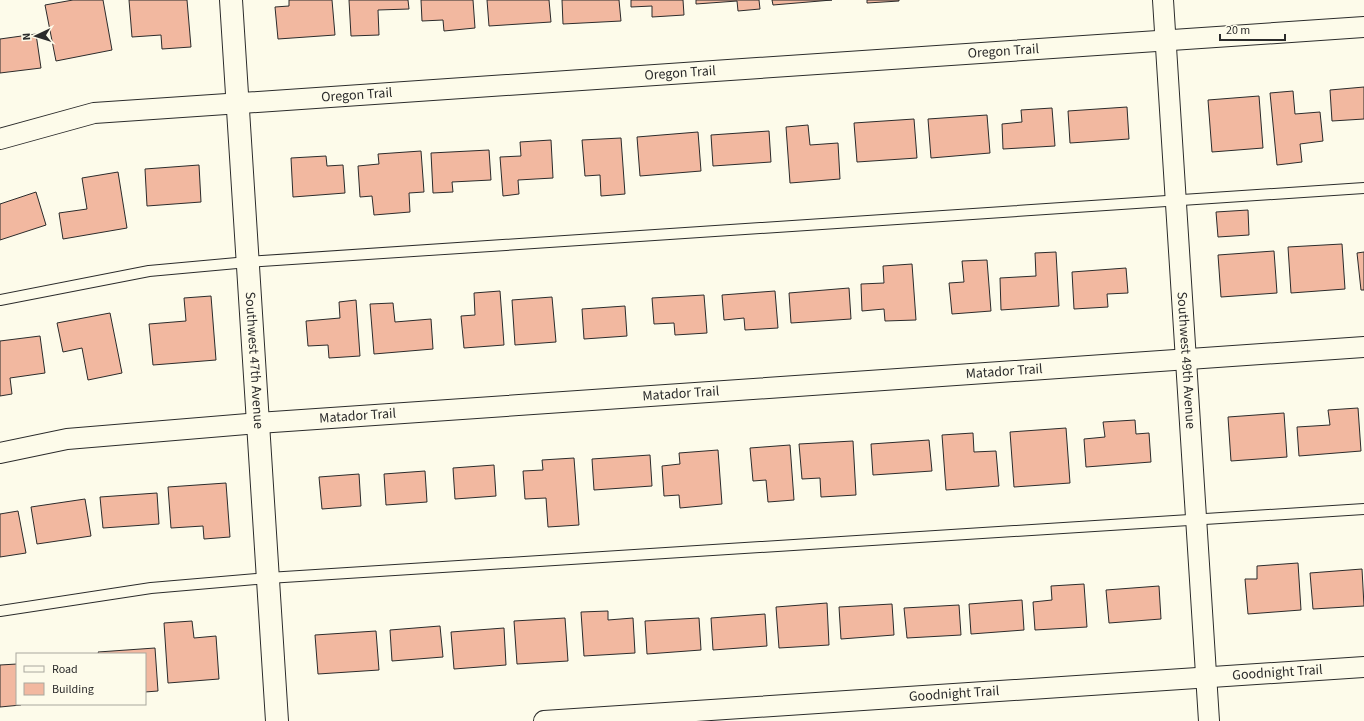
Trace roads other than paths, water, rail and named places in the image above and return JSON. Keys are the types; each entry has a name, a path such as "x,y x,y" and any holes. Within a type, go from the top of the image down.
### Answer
{"street":[{"name":"Southwest 47th Avenue","path":"230,0 277,721"},
{"name":"Southwest 49th Avenue","path":"1163,0 1209,721"},
{"name":"Oregon Trail","path":"0,139 94,113 1364,27"},
{"name":"Matador Trail","path":"0,453 66,439 258,423 1364,348"},
{"name":"Goodnight Trail","path":"544,721 1364,667"}],"lane":[{"path":"0,300 149,271 248,262 1364,188"},
{"path":"0,611 151,588 268,578 1364,509"}]}
